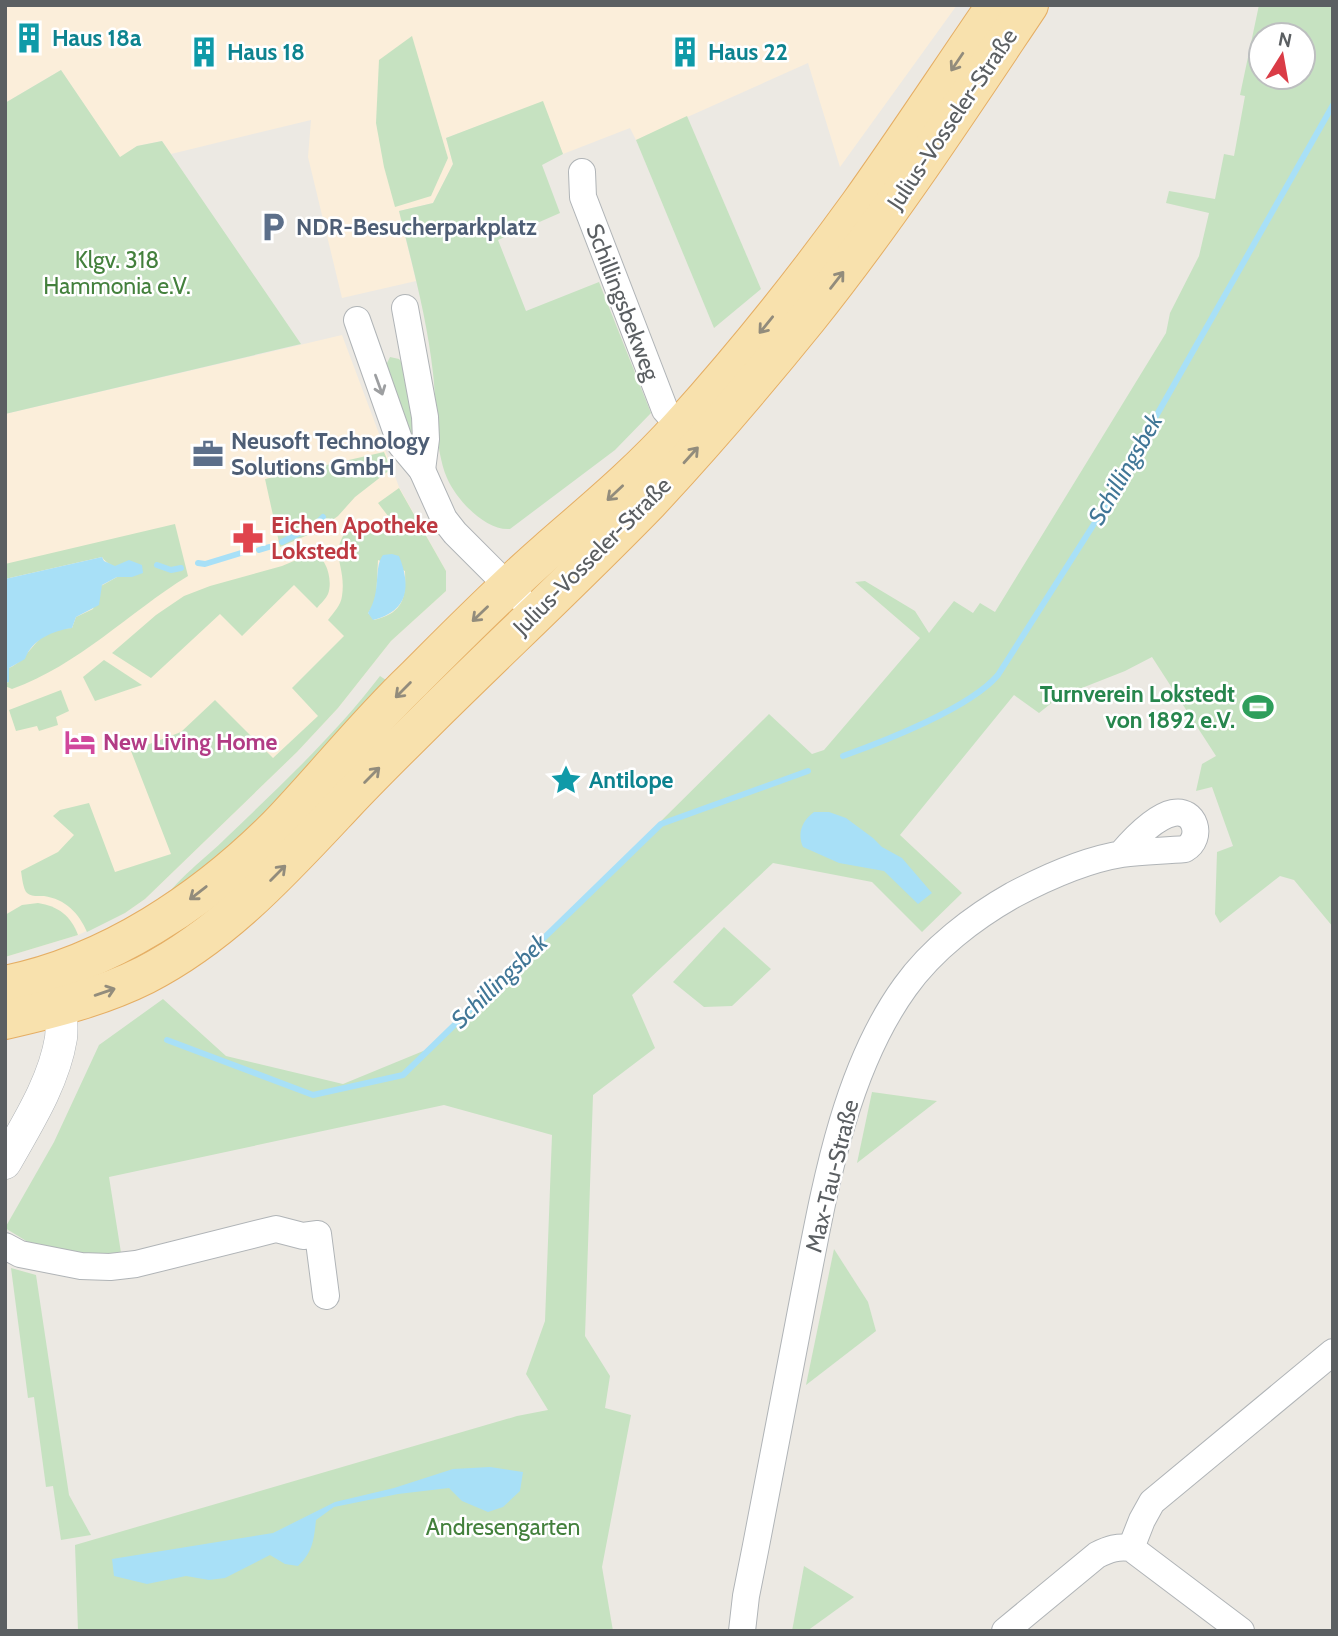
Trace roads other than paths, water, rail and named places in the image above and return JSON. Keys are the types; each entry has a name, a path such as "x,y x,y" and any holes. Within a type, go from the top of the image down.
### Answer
{"main road":[{"name":"Julius-Vosseler-Straße","path":"56,989 91,957 161,920 251,851 306,796 370,722 509,586 607,501 680,426 781,306 859,206 996,5"},
{"name":"Julius-Vosseler-Straße","path":"56,989 114,989 147,974 189,949 227,921 651,499 807,319 883,222 1029,5"},
{"path":"5,985 56,989"},
{"path":"5,1020 56,989"}],"street":[{"name":"Schillingsbekweg","path":"582,172 583,197 598,241 665,410 680,426"},
{"path":"405,308 425,417 426,439 422,470"},
{"path":"356,320 401,445 422,470 444,519 536,614"},
{"path":"365,347 410,335"},
{"name":"Max-Tau-Straße","path":"742,1631 746,1596 818,1226 847,1107 887,1014 906,985 923,966 989,908 1065,870 1121,854"},
{"path":"5,1163 41,1095 61,1038 56,989"},
{"path":"5,1246 20,1254 81,1266 110,1267 136,1264 276,1229 303,1236 318,1234 326,1296"},
{"path":"1131,1548 1152,1502 1333,1352"},
{"path":"1005,1631 1097,1555 1111,1548 1131,1548 1241,1631"}],"water":[{"path":"383,555 399,556 403,567 406,587 404,596 394,610 373,620 368,613 375,596 378,566"},
{"path":"102,557 104,561 115,566 129,560 142,565 143,573 132,577 117,577 102,585 99,605 76,617 72,628 58,631 38,641 25,659 9,668 9,682 5,683 5,579"},
{"path":"814,812 829,812 846,818 882,847 902,858 932,893 918,904 884,871 839,863 803,847 800,837 802,828 806,819"},
{"path":"490,1467 523,1472 520,1491 503,1507 488,1512 462,1501 449,1488 398,1494 334,1507 316,1520 310,1550 298,1566 285,1564 270,1555 225,1578 209,1580 186,1576 147,1584 114,1576 112,1559 273,1533 335,1502 394,1488 453,1469"}],"waterway":[{"name":"Schillingsbek","path":"843,756 948,711 985,687 998,675 1101,513 1333,105"},
{"path":"282,542 315,525 323,517"},
{"path":"259,550 269,547"},
{"path":"198,563 205,564 241,553"},
{"path":"157,565 171,570 181,568"},
{"name":"Schillingsbek","path":"167,1040 313,1095 403,1075 661,824 808,771"}],"place":[{"name":"Haus 18a","path":"29,38"},
{"name":"Haus 18","path":"204,52"},
{"name":"Haus 22","path":"685,52"},
{"name":"NDR-Besucherparkplatz","path":"273,227"},
{"name":"Neusoft Technology Solutions GmbH","path":"208,454"},
{"name":"Eichen Apotheke Lokstedt","path":"248,538"},
{"name":"Turnverein Lokstedt von 1892 e.V.","path":"1258,707"},
{"name":"New Living Home","path":"80,742"},
{"name":"Antilope","path":"566,780"}],"park label":[{"name":"Klgv. 318 Hammonia e.V.","path":"117,273"},
{"name":"Andresengarten","path":"503,1527"}]}
